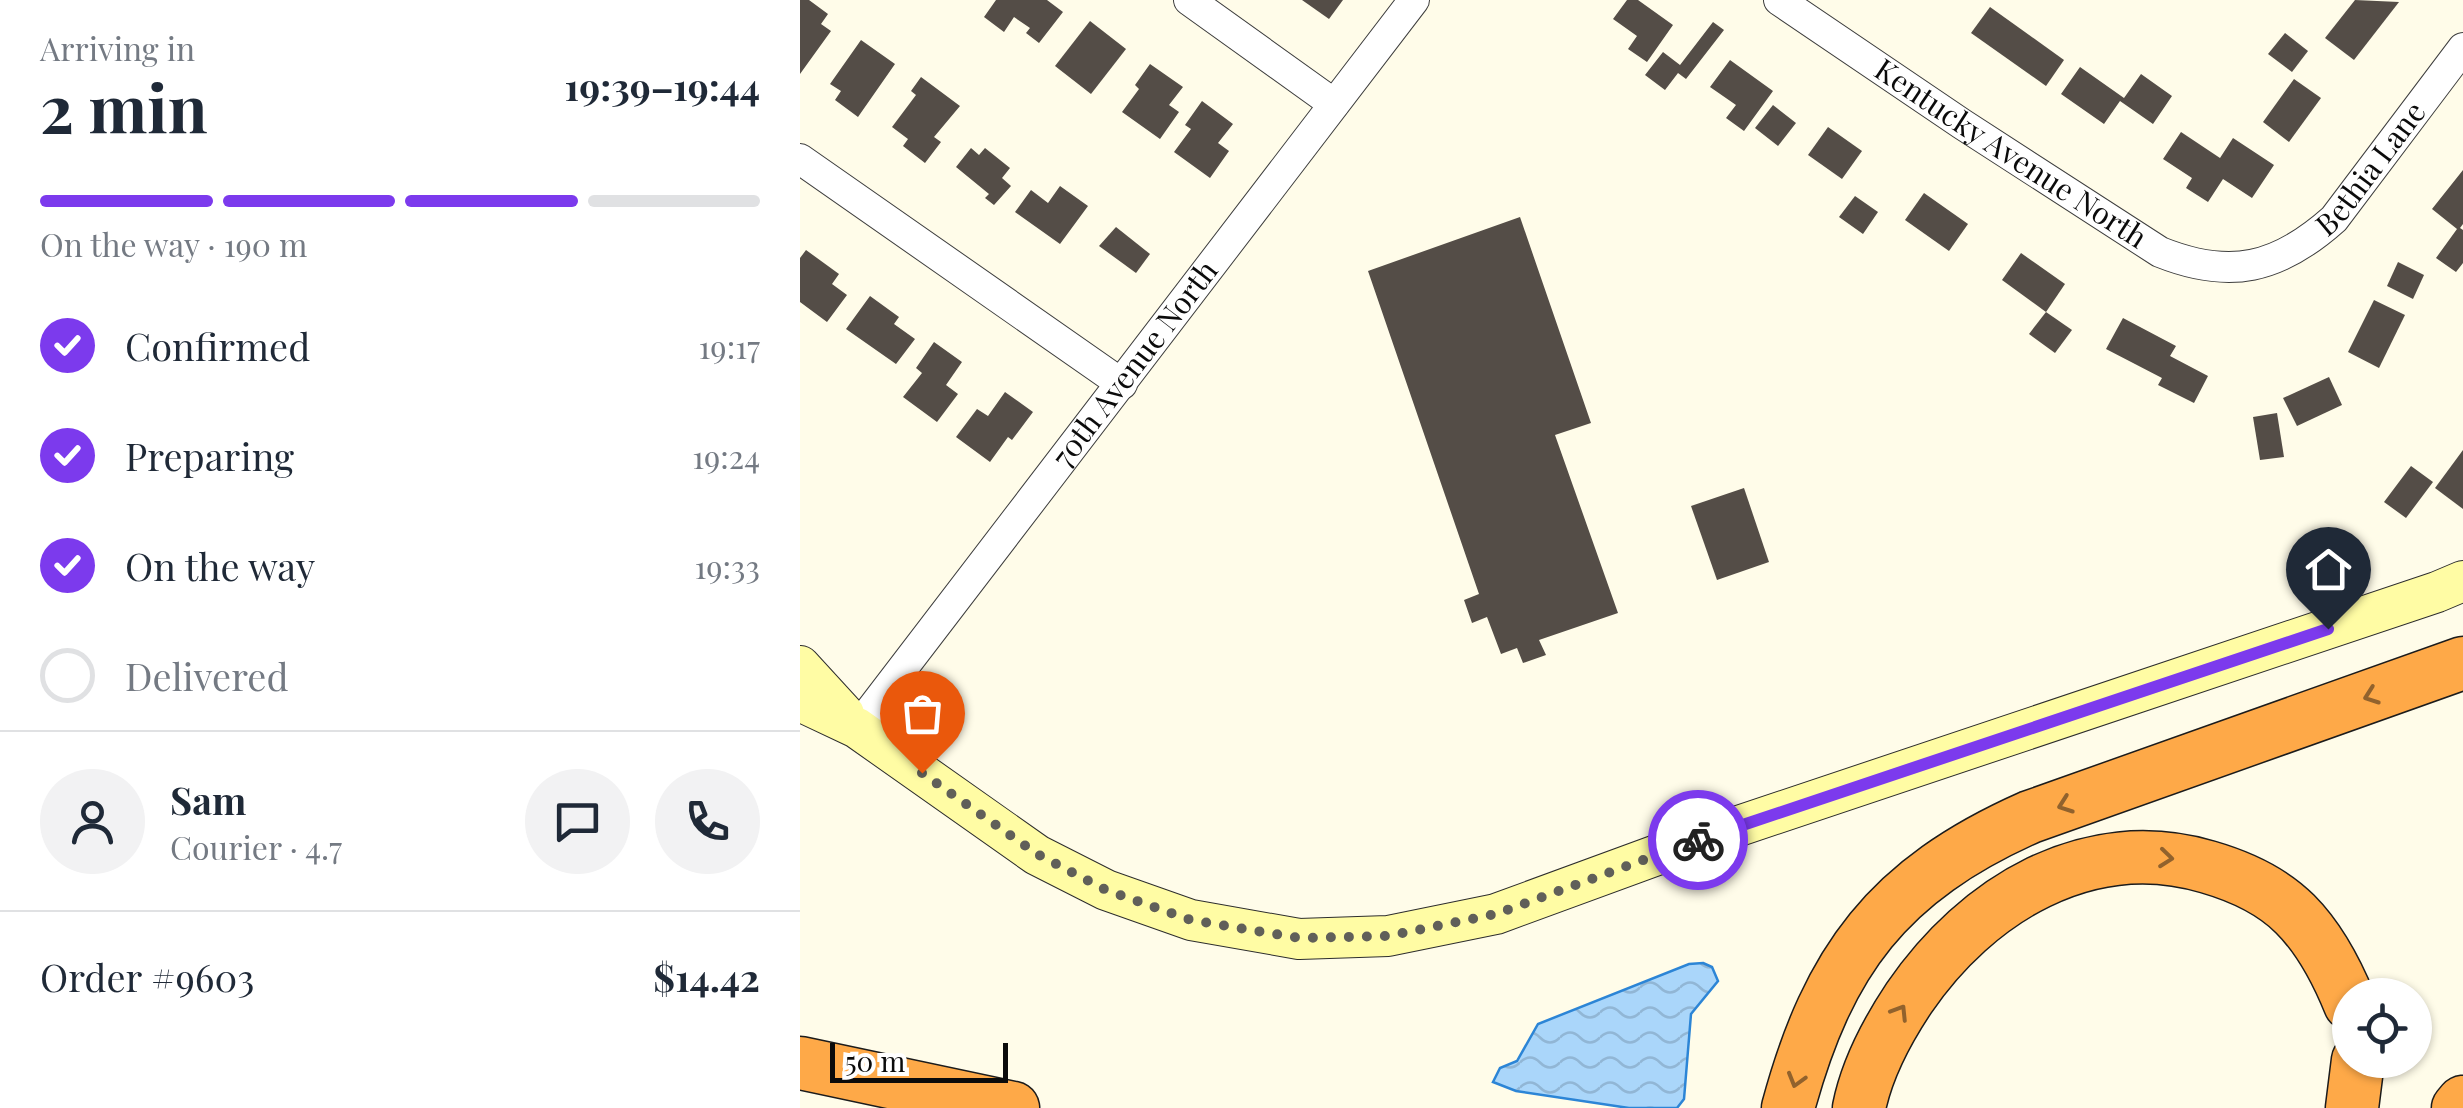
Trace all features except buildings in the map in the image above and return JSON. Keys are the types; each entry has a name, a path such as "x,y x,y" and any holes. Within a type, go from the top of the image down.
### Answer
{"highway":[{"path":"1788,1108 1808,1039 1850,956 1876,921 1909,889 1973,844 2030,817 2463,664"},
{"path":"1859,1108 1880,1048 1934,961 1996,906 2037,884 2103,861 2142,856 2185,860 2224,872 2274,897 2310,931 2339,978"},
{"path":"800,1063 1014,1108"},
{"path":"2352,1108 2356,1078"},
{"path":"2458,1108 2463,1102"}],"street":[{"path":"1189,0 1334,104"},
{"name":"70th Avenue North","path":"857,728 1414,0"},
{"name":"Kentucky Avenue North","path":"1779,0 2160,252 2190,264 2257,266"},
{"name":"Bethia Lane","path":"2257,266 2286,256 2334,219 2463,48"},
{"path":"800,159 1122,384"},
{"path":"800,701 857,728 1037,854 1106,890 1191,920 1299,938 1388,936 1496,914 1706,837 2463,581"},
{"path":"800,666 857,728"}],"water":[{"path":"1689,964 1712,967 1718,981 1691,1014 1684,1099 1677,1108 1629,1108 1516,1091 1493,1082 1500,1068 1517,1061 1538,1024"}],"way so far":[{"path":"922,773 1037,854 1106,890 1191,920 1299,938 1388,936 1496,914 1698,840"}],"route":[{"path":"1698,840 2328,629"}]}
